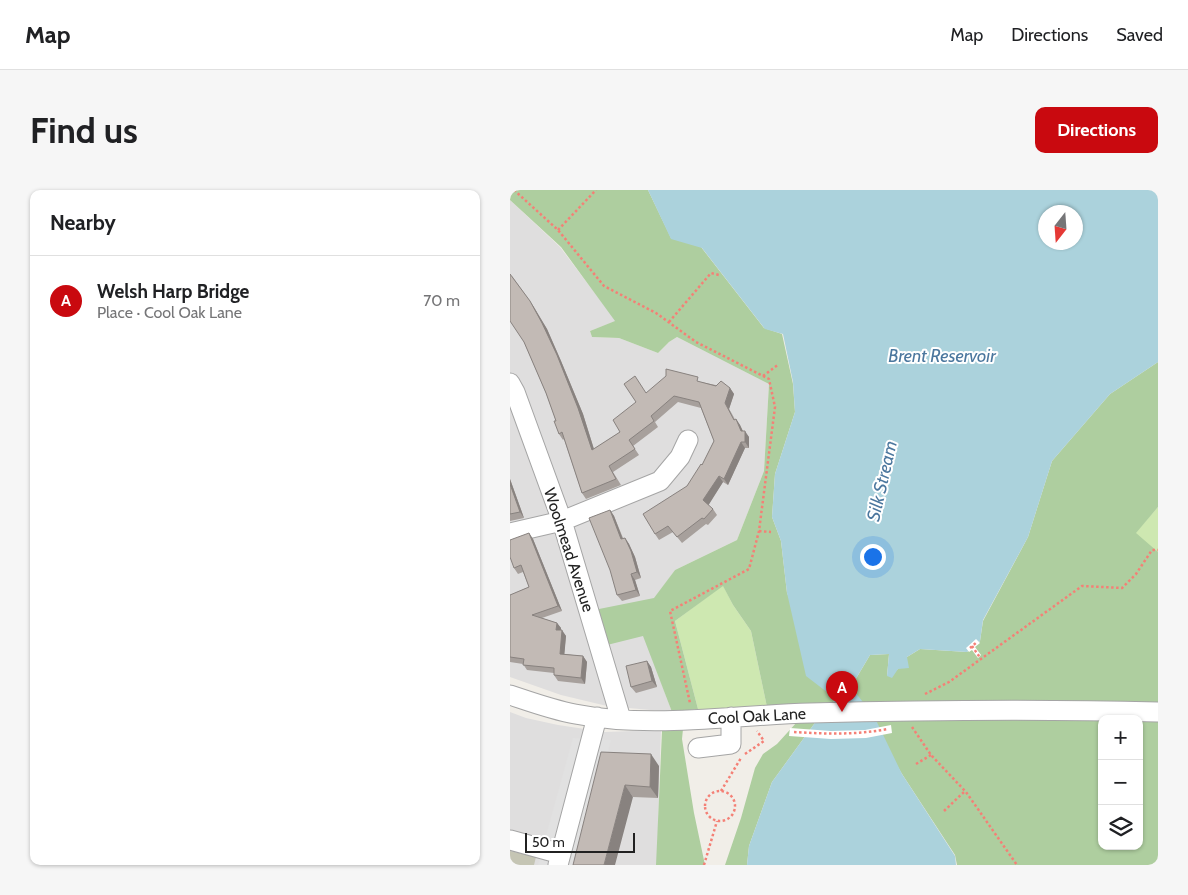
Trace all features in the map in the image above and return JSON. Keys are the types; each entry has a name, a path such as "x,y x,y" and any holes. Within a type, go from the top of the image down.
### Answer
{"street":[{"name":"Woolmead Avenue","path":"510,383 515,392 562,521 621,719"},
{"path":"510,533 562,521 660,481 680,456 688,440"},
{"name":"Cool Oak Lane","path":"510,695 555,710 597,717 644,721 810,713 1047,709 1158,712"},
{"path":"510,840 559,859 597,717"},
{"path":"698,748 731,744 731,717"}],"path":[{"path":"514,190 558,230 604,286 656,313 696,342 769,379 775,407 759,531 749,569 670,611 694,720"},
{"path":"558,230 596,190"},
{"path":"668,322 711,273 719,275"},
{"path":"763,376 780,364"},
{"path":"759,531 771,532"},
{"path":"924,694 949,682 1082,586 1122,588 1136,574 1152,550 1158,550"},
{"path":"977,642 971,647 982,659"},
{"path":"911,724 914,732 931,755 965,791 1017,865"},
{"path":"790,731 831,735 866,733 891,728"},
{"path":"721,791 744,755 764,741 756,730"},
{"path":"916,764 931,755"},
{"path":"721,791 733,798 735,808 731,817 717,821 708,816 704,806 711,793 721,791"},
{"path":"944,811 965,791"},
{"path":"704,865 717,821"}],"shaded area":[{"path":"510,200 560,247 616,321 590,331 592,337 619,338 658,353 677,337 769,384 764,471 737,540 675,570 655,598 644,636 672,712 607,706 561,695 510,677"},
{"path":"510,712 526,718 558,725 605,732 661,730 657,865 510,865"},
{"path":"573,738 611,740 578,865 538,865"},
{"path":"510,851 536,857 534,865 510,865"}],"green space":[{"path":"510,190 648,190 671,238 701,247 764,328 782,334 793,384 795,412 775,474 772,517 781,541 787,593 836,699 829,706 767,707 751,631 733,605 723,586 675,621 698,709 672,712 643,636 599,647 589,611 654,598 675,570 737,540 764,471 769,384 677,337 658,353 619,338 592,337 590,331 615,321 561,247 510,200"},
{"path":"1158,362 1158,507 1136,533 1158,552 1158,865 957,865 955,855 902,774 851,687 870,655 889,654 887,676 898,669 907,657 920,649 967,652 980,641 983,621 1028,537 1052,461 1110,394"},
{"path":"1158,507 1158,560 1135,533"},
{"path":"723,585 733,605 751,631 767,707 698,709 675,621"},
{"path":"817,720 772,782 749,846 747,865 725,865 755,768 763,754 777,744 797,722"},
{"path":"683,729 682,739 705,865 656,865 662,731"}],"water":[{"name":"Brent Reservoir","path":"648,190 1158,190 1158,362 1110,394 1052,461 1028,537 983,620 980,641 967,652 920,649 907,657 909,668 898,669 892,678 887,676 889,654 870,655 851,687 874,716 902,774 955,856 956,865 747,865 749,846 772,782 817,720 836,699 806,676 787,593 781,541 772,517 775,474 795,412 793,382 783,334 765,329 702,248 671,239"}],"pier":[{"path":"976,639 980,643 975,647 981,655 978,658 972,650 969,652 966,648"},
{"path":"891,725 892,733 866,738 831,739 789,736 790,728 831,731 865,730"}],"building":[{"path":"510,274 530,301 557,355 592,450 620,432 613,420 636,402 624,384 635,376 646,393 666,376 666,369 698,377 697,381 716,386 721,381 730,388 725,403 734,420 736,419 741,431 745,431 745,442 741,442 724,479 719,476 703,500 713,509 704,519 702,518 677,537 668,526 655,534 643,514 687,486 702,465 714,441 699,402 674,396 651,416 654,421 629,440 635,449 609,466 616,479 582,493 562,432 559,434 554,421 556,421 546,393 524,342 510,321"},
{"path":"510,484 520,512 510,514"},
{"path":"610,510 621,539 625,538 631,551 637,572 631,574 636,590 617,595 610,570 589,518"},
{"path":"529,533 558,606 532,615 557,623 556,630 562,630 560,654 583,656 581,678 554,675 554,668 523,665 524,659 510,657 510,595 529,587 521,565 514,568 510,557 510,540"},
{"path":"647,661 652,681 631,687 626,666"},
{"path":"601,752 651,754 650,787 625,785 604,865 573,865"}],"place":[{"name":"Welsh Harp Bridge","path":"842,712"}],"water label":[{"name":"Silk Stream","path":"882,481"}]}
